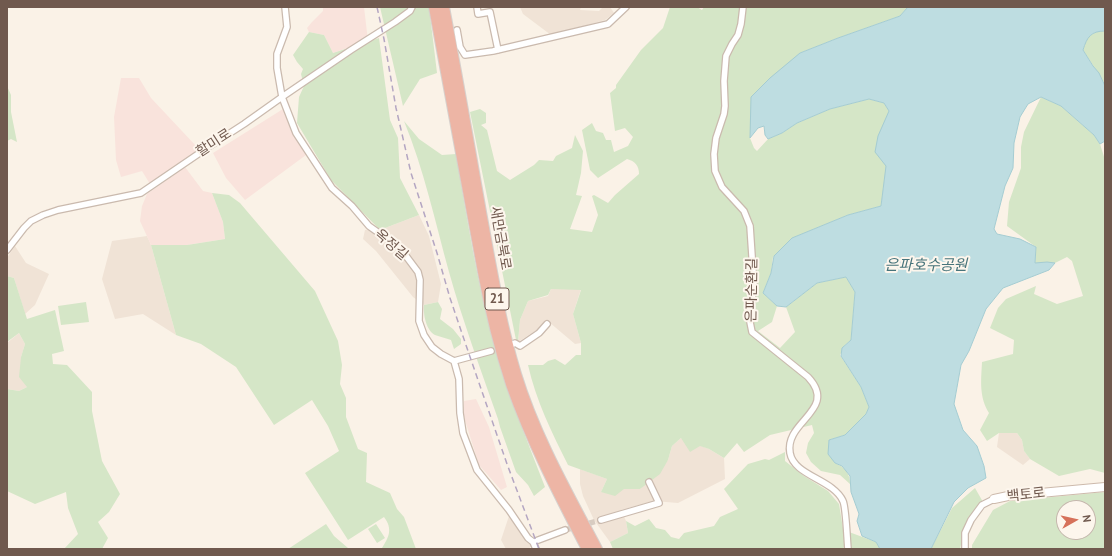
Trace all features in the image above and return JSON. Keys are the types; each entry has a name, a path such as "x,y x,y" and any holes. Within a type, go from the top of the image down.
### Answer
{"highway":[{"name":"21","path":"440,10 448,33"},
{"name":"새만금북로","path":"448,33 484,280 490,310 511,384 534,443 587,549"},
{"name":"새만금북로","path":"448,33 493,278 512,361 539,436 597,549"}],"street":[{"name":"옥정길","path":"285,7 287,27 277,54 277,68 282,97 296,133 332,188 352,206 369,226 400,248 418,272 420,280 419,321 424,335 432,347 454,361"},
{"name":"할미로","path":"7,250 24,228 43,215 58,210 141,193 351,50 395,22 410,11 412,7"},
{"path":"477,7 478,14 490,12 498,50"},
{"path":"448,33 465,55 498,50 608,24 626,7"},
{"name":"은파순환길","path":"743,7 738,35 726,56 724,81 725,106 724,114 716,138 714,154 715,171 722,187 744,211 750,226 754,286 749,317 752,332 808,377 817,389 818,396 816,403 811,412 796,429 788,445 790,456 797,467 834,490 843,501 848,549"},
{"path":"513,344 520,346 539,333 547,324"},
{"path":"491,351 454,361 459,378 460,413 463,433 477,470 509,510 528,538 533,542 536,549"},
{"path":"601,520 659,503 649,482"},
{"name":"백토로","path":"994,499 1008,496 1105,487"},
{"path":"965,549 966,533 971,520 982,505 994,499"},
{"path":"533,542 565,530"}],"shaded area":[{"path":"323,7 364,7 368,41 333,53 324,35 309,32 307,28 323,11"},
{"path":"520,7 581,7 580,10 599,11 603,7 610,7 614,13 605,20 551,35 523,14"},
{"path":"121,78 139,78 151,98 197,147 197,151 150,184 142,171 121,177 116,160 114,117"},
{"path":"283,109 306,155 245,200 226,178 213,153"},
{"path":"185,167 203,191 212,193 223,222 225,239 187,245 151,245 140,221 142,206 147,194"},
{"path":"419,215 429,236 441,284 438,302 424,305 413,297 376,251 363,239 365,230 385,228"},
{"path":"147,236 151,245 176,335 143,314 115,319 102,279 112,241"},
{"path":"15,246 26,263 49,274 35,305 25,314 14,278 7,276 7,258"},
{"path":"551,289 581,289 573,314 581,343 575,344 549,322 518,342 520,320 528,301 548,296"},
{"path":"19,333 25,344 21,357 27,387 19,391 7,389 7,343"},
{"path":"476,399 489,427 507,487 501,490 479,465 464,417 464,401"},
{"path":"999,433 1017,433 1022,440 1024,451 1030,459 1023,465 997,447"},
{"path":"681,438 709,449 724,458 725,479 678,503 654,501 621,510 626,521 628,533 610,542 594,520 583,496 580,484 580,469 607,479 601,492 624,489 640,489 668,460 672,446"},
{"path":"509,516 532,546 528,549 506,549 501,540"}],"green space":[{"path":"380,7 429,7 437,73 420,79 403,106"},
{"path":"670,7 697,7 702,10 704,7 910,7 907,8 900,16 800,53 750,138 754,148 757,151 768,139 782,133 797,123 830,109 869,99 884,103 889,111 886,172 881,206 848,215 793,238 773,257 771,273 763,293 777,306 772,322 758,331 780,348 795,332 786,307 817,283 846,277 855,292 851,340 845,345 840,355 861,387 869,407 866,414 845,435 829,440 835,463 846,471 850,484 840,475 821,471 811,462 806,453 808,443 814,433 812,425 770,435 744,452 737,443 724,458 709,449 700,446 690,452 681,438 672,446 668,460 660,474 640,489 624,489 615,496 601,492 607,479 568,465 550,429 535,391 528,365 543,365 548,361 555,359 565,365 576,355 581,355 581,343 573,314 581,290 551,289 548,295 528,301 520,320 518,342 516,340 470,112 480,109 486,113 486,123 481,125 487,130 497,171 510,180 534,165 539,160 553,161 556,156 572,148 575,135 583,151 581,173 576,195 582,196 570,229 592,232 598,215 592,196 594,195 608,203 639,174 639,171 634,163 627,159 598,178 590,170 582,130 592,123 596,131 603,133 606,140 611,140 614,152 628,146 633,137 625,128 615,131 610,93 616,88 616,85 641,50 663,28"},
{"path":"1097,31 1105,31 1105,86 1083,50 1086,38"},
{"path":"309,32 324,35 333,53 379,38 390,120 398,138 400,178 419,215 385,228 378,228 331,180 297,123 299,97 304,86 301,74 303,69 293,55"},
{"path":"7,86 11,95 11,112 17,142 11,139 7,141"},
{"path":"1041,97 1061,106 1094,135 1100,144 1105,160 1105,473 1090,469 1059,476 1030,459 1024,451 1022,440 1017,433 999,433 987,441 980,430 989,413 982,395 982,362 1013,354 1014,340 990,328 998,308 1006,299 1036,286 1034,294 1057,304 1083,296 1072,261 1067,257 1055,263 1035,263 1036,247 1007,226 1009,202 1021,168 1021,147 1024,132"},
{"path":"404,121 419,139 442,155 456,154 477,274 494,345 499,363 545,487 534,496 528,485 516,472 500,427 460,309 423,177"},
{"path":"212,193 229,195 240,203 315,291 338,341 342,365 340,384 346,398 346,417 358,449 367,453 366,482 390,493 397,509 404,517 416,549 288,549 326,524 334,536 348,548 382,548 387,540 389,529 387,521 384,517 348,540 305,473 339,451 328,426 312,400 274,425 236,367 201,344 176,335 151,245 187,245 225,239 223,222"},
{"path":"7,276 14,278 27,319 55,310 64,351 52,354 53,364 67,365 92,392 92,411 102,461 120,494 109,512 98,522 108,538 102,549 64,549 78,534 68,508 66,492 35,504 7,491 7,389 19,391 27,387 19,377 21,357 25,344 19,333 7,342"},
{"path":"86,302 89,322 61,325 58,306"},
{"path":"438,302 442,309 440,319 453,329 461,339 461,344 454,349 451,340 435,335 427,326 424,305"},
{"path":"785,452 785,461 804,476 828,491 839,504 846,547 840,549 613,549 610,542 628,533 626,521 635,526 649,519 656,528 665,530 671,537 679,539 684,533 714,526 720,517 738,509 724,489 748,464 765,459 769,460"},
{"path":"975,488 983,502 966,522 960,549 931,549 952,508"},
{"path":"1105,492 1105,549 972,549 972,545 993,510 1010,501"},
{"path":"376,524 385,538 377,543 368,529"},
{"path":"849,532 876,542 880,549 851,549"}],"water":[{"name":"은파호수공원","path":"1105,7 1105,31 1096,32 1090,36 1083,50 1099,73 1105,86 1105,141 1100,144 1094,135 1061,106 1041,97 1028,104 1020,117 1014,143 1013,168 1005,186 994,229 997,234 1020,239 1036,247 1035,263 1055,263 1049,270 1003,288 986,309 969,351 961,365 954,404 963,430 977,446 984,466 986,478 968,488 954,502 931,549 880,549 876,542 862,536 857,521 859,514 851,492 850,476 842,466 835,463 828,454 829,440 845,435 866,414 869,407 861,387 841,356 842,348 851,340 855,292 846,277 817,283 786,307 777,306 763,293 771,273 774,256 792,238 848,215 881,206 886,166 875,152 878,136 889,111 884,103 869,99 830,109 797,123 782,133 768,139 765,135 764,126 758,128 750,138 751,97 770,78 800,53 900,16 907,8"}],"tunnel":[{"path":"565,530 601,520"}],"railway":[{"path":"377,7 396,108 411,173 468,351 507,464 539,549"}]}
